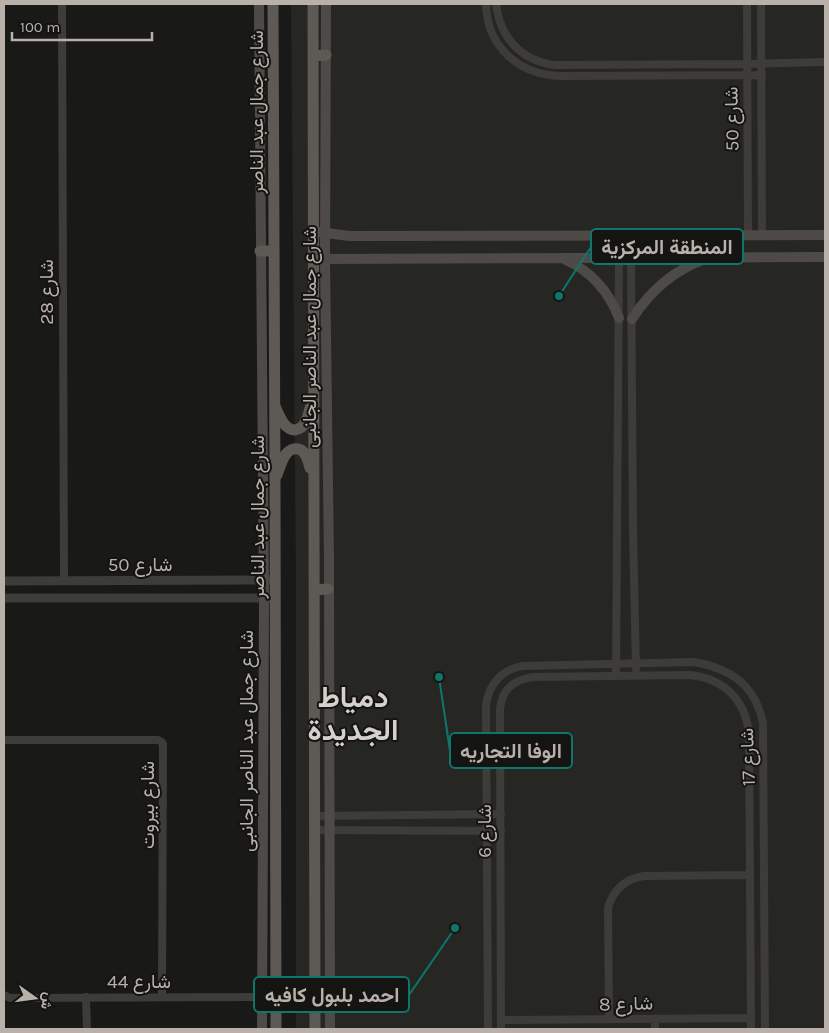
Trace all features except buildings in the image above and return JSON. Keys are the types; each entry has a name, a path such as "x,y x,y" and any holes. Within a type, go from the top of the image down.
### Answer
{"main road":[{"name":"شارع جمال عبد الناصر الجانبى","path":"259,4 263,580 270,598 262,1029"},
{"name":"شارع جمال عبد الناصر","path":"273,4 276,580 270,598 276,1029"},
{"path":"313,4 315,1029"},
{"name":"شارع جمال عبد الناصر الجانبى","path":"326,4 325,259 330,1029"},
{"path":"312,56 326,55"},
{"path":"313,230 349,236 825,234"},
{"path":"260,252 274,251"},
{"path":"313,260 825,257"},
{"path":"563,258 582,268 598,282 610,299 619,318"},
{"path":"632,319 647,298 665,281 687,267 711,258"},
{"path":"274,405 286,426 296,430 305,424 314,397"},
{"path":"275,479 286,454 296,448 306,454 314,480"},
{"path":"314,590 328,589"}],"street":[{"name":"شارع 28","path":"62,4 64,580"},
{"path":"486,4 489,25 497,43 515,62 536,73 550,76 762,75"},
{"path":"496,4 502,27 510,40 526,55 547,64 762,64 825,62"},
{"name":"شارع 50","path":"747,4 748,235"},
{"name":"شارع 50","path":"761,4 762,235"},
{"path":"616,676 619,258"},
{"path":"631,258 633,530 637,676"},
{"name":"شارع 50","path":"4,581 276,580"},
{"name":"شارع 50","path":"4,598 270,598"},
{"name":"شارع 17","path":"524,666 694,662 714,666 722,670 737,679 750,691 758,706 764,732 765,1029"},
{"name":"شارع 6","path":"488,1029 486,699 490,688 502,674 524,666"},
{"name":"شارع 17","path":"560,677 689,675 704,677 730,692 740,704 746,718 749,733 751,1029"},
{"name":"شارع 6","path":"501,1029 500,711 502,701 509,687 523,679 560,677"},
{"name":"شارع بيروت","path":"4,740 158,740 162,742 162,997"},
{"path":"314,816 501,814"},
{"path":"470,815 470,831"},
{"path":"314,830 501,831"},
{"path":"609,1019 608,908 613,896 621,886 631,880 644,876 750,875"},
{"name":"شارع 44","path":"4,996 10,998 276,997"},
{"path":"86,997 87,1029"},
{"name":"شارع 8","path":"501,1020 751,1018"},
{"path":"655,1019 655,1029"}],"shaded area":[{"path":"291,4 825,4 825,1029 296,1029 296,588"}],"place":[{"name":"المنطقة المركزية","path":"559,296"},
{"name":"الوفا التجاريه","path":"439,677"},
{"name":"احمد بلبول كافيه","path":"455,928"}],"district":[{"name":"دمياط الجديدة","path":"353,714"}]}
